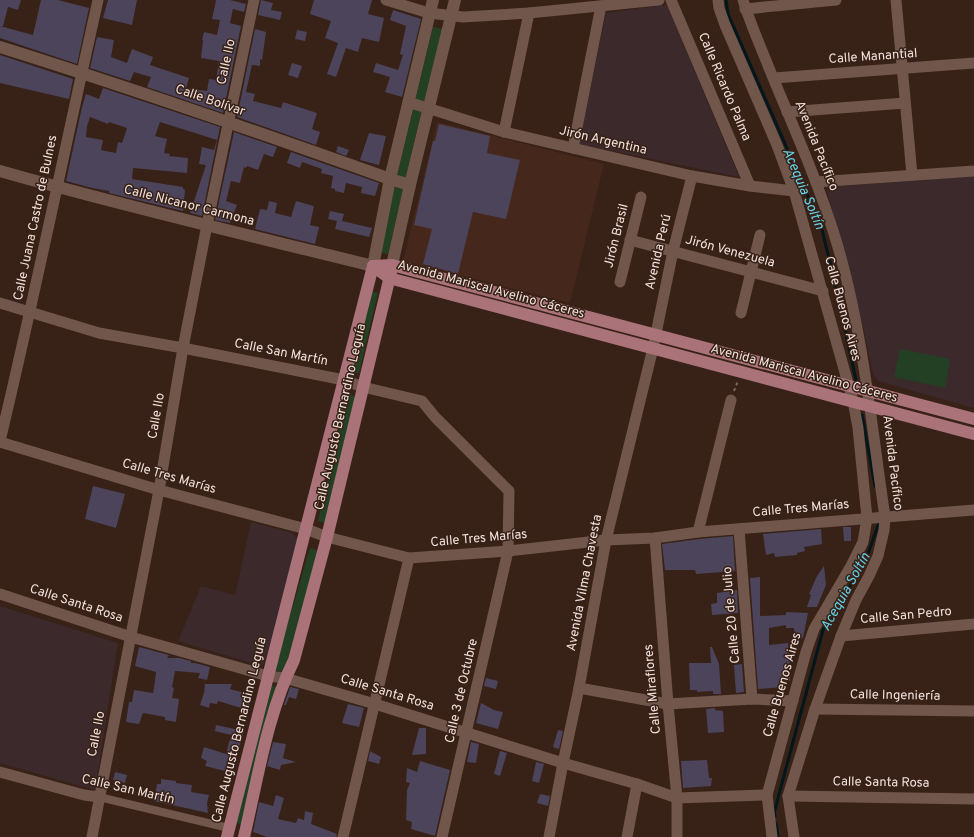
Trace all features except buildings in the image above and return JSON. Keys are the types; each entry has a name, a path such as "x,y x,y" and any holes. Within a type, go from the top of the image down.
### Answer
{"main road":[{"name":"Avenida Mariscal Avelino Cáceres","path":"373,266 392,265 654,342 741,372 974,434"},
{"name":"Calle Augusto Bernardino Leguía","path":"246,836 268,730 285,678 294,660 327,536 392,265"},
{"name":"Avenida Mariscal Avelino Cáceres","path":"373,266 389,278 654,342 849,386 974,419"},
{"name":"Calle Augusto Bernardino Leguía","path":"228,832 373,266"}],"street":[{"name":"Calle Juana Castro de Bulnes","path":"0,442 31,312 56,187 98,0"},
{"name":"Calle Ilo","path":"92,837 159,490 183,348 254,0"},
{"path":"386,0 430,13 462,17 529,13 659,0"},
{"name":"Calle Augusto Bernardino Leguía","path":"373,266 390,179 433,0"},
{"name":"Calle Augusto Bernardino Leguía","path":"392,265 410,184 455,0"},
{"name":"Calle Ricardo Palma","path":"671,0 750,186"},
{"name":"Calle Buenos Aires","path":"718,0 725,26 777,145 794,190 823,291 844,374 853,401 877,517 814,629 806,652 767,795 772,837"},
{"path":"744,4 836,0"},
{"path":"896,0 912,175"},
{"name":"Avenida Pacífico","path":"744,4 816,182 835,237 856,318 870,406 877,517 884,530 878,556 856,600 841,636 815,709 788,796 794,837"},
{"path":"573,148 601,6"},
{"path":"504,132 529,13"},
{"name":"Calle Bolívar","path":"0,47 82,72 390,179 410,184"},
{"name":"Calle Manantial","path":"774,78 974,63"},
{"name":"Jirón Argentina","path":"408,102 504,132 692,176 750,186 794,190"},
{"path":"788,112 905,103"},
{"name":"Calle Nicanor Carmona","path":"0,171 56,187 373,266"},
{"path":"816,182 974,171"},
{"name":"Avenida Perú","path":"654,342 673,251 692,176"},
{"name":"Jirón Brasil","path":"620,282 641,197"},
{"path":"741,313 760,235"},
{"name":"Jirón Venezuela","path":"630,240 823,291"},
{"name":"Calle San Martín","path":"0,303 100,333 344,380 363,387 422,401 435,417 509,491 508,551"},
{"name":"Avenida Vilma Chavesta","path":"549,837 579,688 606,540 654,342"},
{"path":"698,532 731,400"},
{"name":"Calle Tres Marías","path":"0,442 159,490 409,558 508,551 606,540 655,538 698,532 974,510"},
{"name":"Calle 20 de Julio","path":"739,529 752,699"},
{"name":"Calle Miraflores","path":"655,538 677,798 677,837"},
{"name":"Calle 3 de Octubre","path":"442,837 508,551"},
{"path":"343,837 409,558"},
{"name":"Calle Santa Rosa","path":"0,594 131,637 268,676 285,678 375,704 563,763 637,784 677,798 767,795"},
{"name":"Calle San Pedro","path":"841,636 974,624"},
{"path":"579,688 668,704 752,699 793,701"},
{"name":"Calle Ingeniería","path":"815,709 974,711"},
{"name":"Calle San Martín","path":"0,772 246,836"},
{"path":"627,837 637,784"},
{"name":"Calle Santa Rosa","path":"788,796 974,799"}],"path":[{"path":"731,400 741,372"}],"shaded area":[{"path":"667,5 739,177 579,144 606,13"},
{"path":"437,122 604,164 570,303 403,261"},
{"path":"974,176 974,408 878,381 873,374 863,326 827,191 832,187"},
{"path":"251,522 292,533 298,538 265,662 261,666 178,641 201,586 235,595"},
{"path":"0,606 118,643 95,790 0,763"}],"green space":[{"path":"433,27 443,29 416,134 388,254 380,252"},
{"path":"369,291 378,293 359,373 352,372"},
{"path":"900,349 950,359 945,388 894,377"},
{"path":"347,393 356,397 325,523 318,521"},
{"path":"310,548 319,551 284,672 274,670"},
{"path":"269,684 276,687 241,825 235,822"}],"waterway":[{"name":"Acequia Soltín","path":"726,0 728,14 821,226 857,385"},
{"name":"Acequia Soltín","path":"862,415 875,486"},
{"name":"Acequia Soltín","path":"775,816 774,813 823,630 865,562 879,523"},
{"name":"Acequia Soltín","path":"776,824 778,837"}]}
